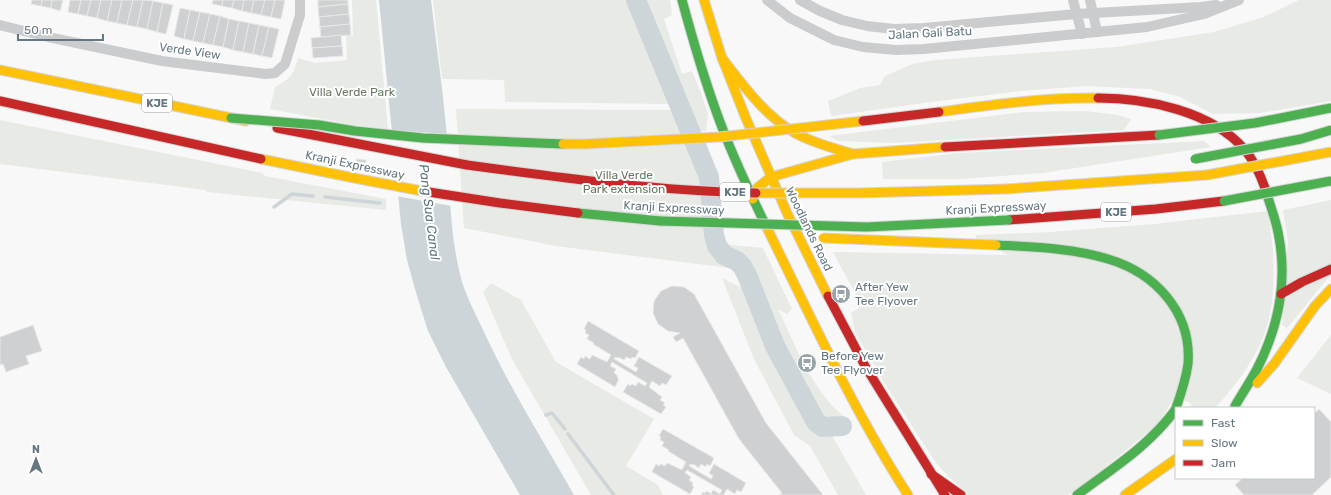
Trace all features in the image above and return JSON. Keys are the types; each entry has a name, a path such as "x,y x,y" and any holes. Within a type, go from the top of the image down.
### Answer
{"main road":[{"path":"682,0 722,127 753,199 839,376 895,477 908,495"},
{"name":"Woodlands Road","path":"704,0 722,58 745,116 771,176 839,319 865,366 945,495"},
{"path":"722,58 765,111 778,123 810,141 853,154"},
{"name":"Kranji Expressway","path":"0,70 466,165 576,180 714,191 774,193 877,193 1006,189 1097,184 1142,178 1207,175 1331,152"},
{"path":"230,118 319,125 369,133 423,138 550,144 585,144 719,137 939,112 1024,100 1086,97 1117,98 1148,102 1173,108 1197,116 1230,135 1254,163 1275,216 1280,242 1282,267 1281,294 1277,317 1262,359 1234,407"},
{"name":"Kranji Expressway","path":"0,101 85,118 205,147 405,188 555,210 660,221 867,227 1008,220 1156,209 1224,201 1331,181"},
{"path":"753,199 757,188 771,176 853,154 958,146 1159,135 1255,123 1331,108"},
{"path":"722,127 731,134 740,132 745,124 745,116"},
{"path":"1191,160 1301,139 1331,130"},
{"path":"1142,178 1168,169"},
{"path":"660,221 786,236 1039,248 1100,257 1122,264 1142,274 1158,286 1172,303 1182,319 1188,338 1187,375 1183,393 1176,407"},
{"path":"1281,294 1302,282 1331,269"},
{"path":"1234,407 1274,364 1315,306 1331,289"},
{"path":"1077,495 1147,444 1163,428 1175,410"},
{"path":"1125,495 1175,460"},
{"path":"931,474 962,495"}],"street":[{"name":"Verde View","path":"0,25 48,37 162,61 266,74 276,73 286,61 300,15 300,0"},
{"name":"Jalan Gali Batu","path":"767,0 790,18 834,40 863,47 896,50 924,49 1147,27 1204,14 1237,1"},
{"name":"Jalan Gali Batu","path":"800,0 820,11 842,20 894,30 1093,12 1201,7 1237,1"},
{"path":"1073,0 1082,34"},
{"path":"1090,0 1097,32"}],"green space":[{"name":"Villa Verde Park","path":"352,0 376,0 388,129 354,125 270,109 275,87 291,76 298,58 315,63 347,60 346,36 353,36"},
{"path":"433,0 628,0 672,104 505,102 504,80 442,79"},
{"path":"642,0 670,0 672,15 664,19 682,74 692,71 701,93 708,114 706,131 694,131"},
{"path":"1299,0 1331,0 1331,101 1261,113 1213,114 1180,97 1150,89 1086,86 1022,91 831,116 828,101 860,88 880,85 885,76 912,64 935,60 1116,47 1214,32 1264,17"},
{"name":"Villa Verde Park extension","path":"456,109 674,110 702,179 707,240 711,254 718,261 729,268 556,246 464,228"},
{"path":"1086,111 1118,115 1131,119 1124,130 893,143 838,141 829,136 1025,112"},
{"path":"0,120 262,173 265,176 386,199 386,210 207,192 206,190 0,164"},
{"path":"1204,141 1211,147 1043,173 960,179 883,179 882,162 959,153"},
{"path":"1331,200 1331,276 1287,328 1282,325 1288,242 1283,210"},
{"path":"1267,211 1274,266 1270,314 1262,340 1241,377 1216,407 1190,407 1192,404 1175,396 1159,423 1086,483 1068,495 969,495 947,475 934,460 881,378 855,332 851,313 862,306 833,252 1008,255 976,238 976,235 1050,232 1155,224"},
{"path":"721,244 763,248 792,309 787,314 778,309 798,352 822,393 844,418 821,419 815,414 779,344 751,273 745,262 726,250"},
{"path":"722,278 742,288 770,353 807,423 821,434 831,434 866,495 838,495 810,446 794,435 754,359"},
{"path":"491,283 521,300 556,362 654,419 626,466 658,485 663,495 591,495 512,359 483,292"},
{"path":"1331,335 1331,394 1297,378"}],"water":[{"name":"Pang Sua Canal","path":"379,0 431,0 446,126 450,204 454,243 462,282 495,355 528,416 574,495 520,495 446,367 428,331 407,260 401,224"}],"pier":[{"path":"389,130 448,134 452,206 396,196"}],"building":[{"path":"32,0 42,0 41,6 31,4"},
{"path":"42,0 52,0 51,8 41,6"},
{"path":"52,0 63,0 60,11 51,8"},
{"path":"70,0 81,0 78,14 68,12"},
{"path":"81,0 91,0 87,16 78,14"},
{"path":"91,0 101,0 97,18 87,16"},
{"path":"101,0 112,0 107,21 97,18"},
{"path":"112,0 122,0 117,23 107,21"},
{"path":"122,0 133,0 127,25 117,23"},
{"path":"133,0 143,0 137,27 127,25"},
{"path":"143,0 153,1 147,29 137,27"},
{"path":"213,0 223,0 222,6 212,4"},
{"path":"223,0 234,0 232,8 222,6"},
{"path":"234,0 244,0 242,11 232,8"},
{"path":"244,0 254,0 251,13 242,11"},
{"path":"254,0 265,0 261,15 251,13"},
{"path":"265,0 275,0 271,17 261,15"},
{"path":"275,0 285,0 281,19 271,17"},
{"path":"318,0 348,0 348,4 318,7"},
{"path":"153,1 163,3 157,32 147,29"},
{"path":"163,3 173,5 166,34 157,32"},
{"path":"348,4 349,14 319,17 318,7"},
{"path":"180,8 190,10 184,39 174,36"},
{"path":"190,10 200,12 193,41 184,39"},
{"path":"200,12 210,14 203,43 193,41"},
{"path":"210,14 220,16 213,45 203,43"},
{"path":"349,14 350,24 320,27 319,17"},
{"path":"220,16 229,19 223,47 213,45"},
{"path":"229,19 239,21 233,50 223,47"},
{"path":"239,21 249,23 243,52 233,50"},
{"path":"249,23 259,25 253,54 243,52"},
{"path":"350,24 351,35 321,37 320,27"},
{"path":"259,25 269,27 262,56 253,54"},
{"path":"269,27 279,29 272,58 262,56"},
{"path":"341,35 342,46 312,48 311,38"},
{"path":"342,46 343,56 313,58 312,48"},
{"path":"356,159 366,160 366,165 356,165"},
{"path":"672,286 684,287 694,294 766,423 823,495 779,495 782,493 739,439 683,338 676,342 673,337 680,333 668,331 658,324 653,313 654,301 661,291"},
{"path":"588,321 639,351 635,358 632,357 631,359 626,357 624,360 615,357 614,359 636,372 638,368 634,366 639,357 672,376 666,385 662,383 660,386 652,381 649,387 662,397 660,400 665,403 663,405 666,407 661,414 623,392 628,384 630,386 632,384 636,386 638,382 645,386 647,383 612,362 610,366 616,369 614,373 619,379 615,387 577,364 581,357 584,359 585,356 590,359 592,355 607,362 611,355 587,339 589,335 585,333 586,330 584,329"},
{"path":"33,325 42,351 26,356 29,364 6,372 3,364 0,365 0,337"},
{"path":"1319,409 1331,422 1331,477 1312,495 1244,495 1235,485 1242,479 1315,479 1315,413"},
{"path":"663,429 714,458 710,466 707,464 706,467 701,464 699,468 693,464 690,464 689,466 711,479 713,476 709,473 714,464 746,483 741,492 737,490 735,494 727,489 724,494 725,495 701,495 703,492 705,493 707,491 711,494 713,490 720,494 722,490 687,470 685,473 691,477 689,480 693,483 692,485 694,487 690,494 652,472 656,464 659,466 660,464 665,466 667,463 682,470 686,462 662,446 664,442 660,440 661,437 659,436"}],"waterway":[{"path":"636,0 709,177 714,235 717,246 724,255 737,261 742,266 775,346 816,422 823,427 842,426"},
{"path":"274,207 292,194 313,196"},
{"path":"325,197 380,203"},
{"path":"546,415 552,413 565,429"},
{"path":"568,434 614,495"}],"traffic: fast":[{"path":"682,0 702,70 721,126 766,226"},
{"path":"1159,135 1255,123 1331,108"},
{"path":"231,118 319,125 355,131 423,138 563,144"},
{"path":"1195,159 1301,139 1331,130"},
{"path":"1224,201 1331,181"},
{"path":"1235,406 1265,353 1280,302 1282,285 1281,250 1277,226 1265,188"},
{"path":"578,213 660,221"},
{"path":"660,221 867,227 1008,220"},
{"path":"996,245 1024,246 1081,252 1094,255 1125,265 1141,274 1155,285 1167,297 1177,312 1184,328 1188,345 1187,370 1176,407"},
{"path":"1077,495 1130,456 1154,434 1175,410"}],"traffic: slow":[{"path":"704,0 722,58 745,116 787,213 828,296"},
{"path":"722,58 755,99 784,126 809,140 853,154"},
{"path":"0,70 246,121"},
{"path":"939,112 1038,100 1098,98"},
{"path":"563,144 719,137 863,121"},
{"path":"753,199 757,188 771,177 853,154 945,147"},
{"path":"1207,175 1331,152"},
{"path":"261,159 422,191"},
{"path":"1006,189 1207,175"},
{"path":"756,193 859,193 1006,189"},
{"path":"766,226 851,397 908,495"},
{"path":"823,238 996,245"},
{"path":"1257,383 1274,364 1315,306 1331,289"},
{"path":"1125,495 1175,460"}],"traffic: jam":[{"path":"1098,98 1157,104 1197,116 1215,125 1245,150 1256,168 1265,188"},
{"path":"0,101 261,159"},
{"path":"863,121 939,112"},
{"path":"277,128 467,165"},
{"path":"945,147 1159,135"},
{"path":"467,165 647,187 756,193"},
{"path":"422,191 578,213"},
{"path":"1008,220 1156,209 1224,201"},
{"path":"1281,294 1302,282 1331,269"},
{"path":"828,296 865,366 945,495"},
{"path":"931,474 961,495"}],"place":[{"name":"After Yew Tee Flyover","path":"841,294"},
{"name":"Before Yew Tee Flyover","path":"807,363"}]}
